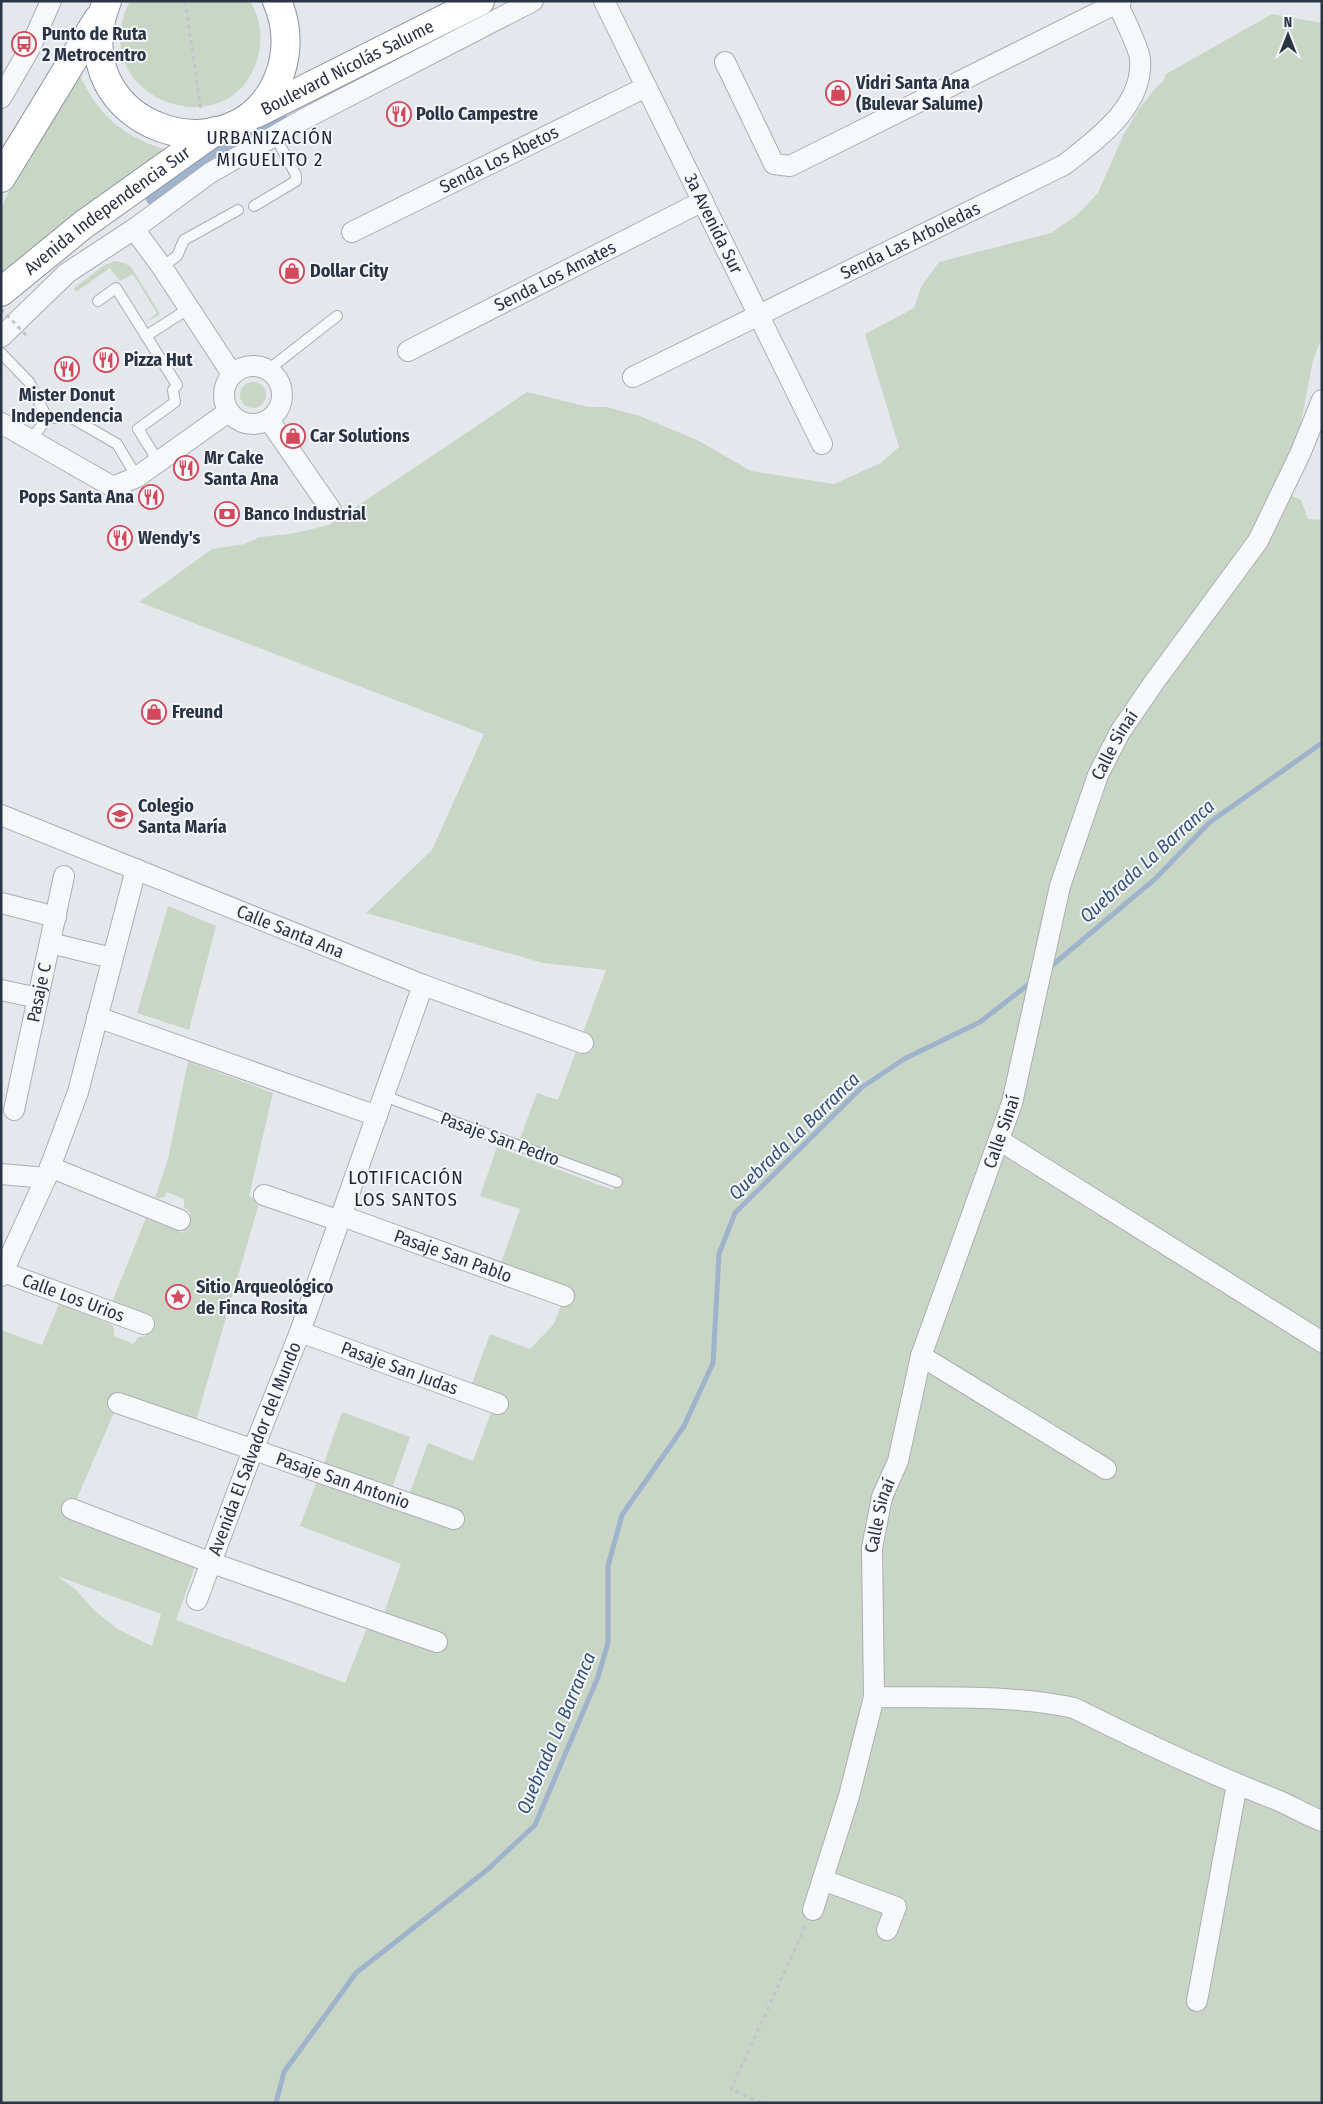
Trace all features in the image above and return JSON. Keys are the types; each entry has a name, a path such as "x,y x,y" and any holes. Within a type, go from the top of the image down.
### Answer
{"highway":[{"path":"104,7 98,28 100,59 110,87 129,110 141,120 169,132 184,134 208,121 252,115 264,102 279,77 283,64 286,36 284,22 277,1"},
{"path":"1,178 104,7"},
{"name":"Boulevard Nicolás Salume","path":"252,115 407,53 486,8"},
{"name":"Avenida Independencia Sur","path":"1,292 19,275 83,225 131,191 208,121"}],"street":[{"path":"1,98 30,48 51,1"},
{"path":"486,8 533,1"},
{"name":"3a Avenida Sur","path":"604,1 822,444"},
{"path":"725,62 774,164 790,166 1118,2"},
{"name":"Senda Las Arboledas","path":"633,377 1064,165 1104,133 1124,108 1138,84 1140,58 1118,2"},
{"path":"1,338 68,273 142,223 210,173 275,136 407,53"},
{"name":"Senda Los Abetos","path":"352,232 646,87"},
{"path":"252,115 275,136"},
{"path":"131,191 142,223 162,267 232,374"},
{"name":"Senda Los Amates","path":"408,351 702,201"},
{"path":"83,225 103,249"},
{"path":"250,366 268,370 281,385 281,404 269,420 250,424 240,422 228,412 224,399 224,390 232,374 250,366"},
{"name":"Calle Sinaí","path":"813,1910 849,1796 874,1696 872,1548 875,1526 882,1497 898,1461 921,1356 1012,1103 1060,886 1098,775 1120,732 1258,541 1300,454 1322,400"},
{"path":"1,423 113,486 136,477 228,412"},
{"path":"269,420 331,510"},
{"name":"Calle Santa Ana","path":"1,815 424,985 583,1043"},
{"path":"2,1274 48,1172 78,1092 136,869"},
{"name":"Pasaje C","path":"14,1110 64,876"},
{"path":"1,903 56,917"},
{"path":"50,943 112,958"},
{"name":"Avenida El Salvador del Mundo","path":"198,1600 253,1450 300,1332 424,985"},
{"path":"1,990 38,998"},
{"path":"97,1018 377,1116"},
{"path":"999,1140 1322,1342"},
{"path":"1,1174 48,1172 180,1220"},
{"name":"Pasaje San Pablo","path":"264,1195 341,1218 564,1296"},
{"name":"Calle Los Urios","path":"2,1274 144,1324"},
{"name":"Pasaje San Judas","path":"300,1332 498,1404"},
{"path":"921,1356 1106,1469"},
{"name":"Pasaje San Antonio","path":"118,1403 454,1519"},
{"path":"72,1509 212,1563 437,1642"},
{"path":"874,1696 1006,1699 1074,1708 1237,1784 1322,1820"},
{"path":"1197,2001 1237,1784"},
{"path":"823,1880 896,1907 887,1930"}],"lane":[{"path":"254,206 296,182 296,176 275,136"},
{"path":"162,267 177,256 184,240 238,210"},
{"path":"98,301 116,288 177,385 173,390 175,402 138,429 158,461"},
{"path":"146,336 188,309"},
{"path":"268,370 337,316"},
{"path":"1,354 29,382 47,418"},
{"path":"31,440 47,418"},
{"path":"47,418 72,418 117,444 136,477"},
{"name":"Pasaje San Pedro","path":"384,1096 617,1182"}],"path":[{"path":"185,1 208,121"},
{"path":"1,309 27,336"},
{"path":"761,2103 731,2089 813,1910"}],"green space":[{"path":"130,1 250,1 259,22 260,45 257,60 241,88 218,103 191,107 164,101 141,86 125,64 120,35"},
{"path":"1272,14 1322,23 1322,337 1313,360 1287,494 1301,500 1308,519 1322,520 1322,2103 1,2103 1,1330 42,1345 59,1304 111,1324 114,1328 114,1336 133,1344 139,1337 146,1336 153,1318 112,1302 146,1218 183,1233 191,1213 184,1207 184,1199 167,1192 164,1197 155,1198 168,1159 188,1061 273,1093 249,1196 260,1200 196,1421 122,1394 69,1517 195,1567 176,1620 345,1683 367,1628 438,1633 384,1613 401,1564 300,1526 317,1481 451,1529 454,1519 409,1495 428,1443 473,1461 492,1410 471,1386 490,1334 530,1349 554,1324 567,1289 500,1266 520,1209 480,1196 497,1147 613,1190 619,1178 519,1141 537,1093 558,1100 606,970 543,963 366,913 432,850 484,734 139,602 212,549 245,544 260,537 290,534 329,525 527,392 589,407 607,407 640,416 699,441 751,471 834,484 881,463 899,447 865,334 914,308 921,287 939,262 1051,233 1077,215 1098,193 1123,136 1139,109 1158,85 1163,82 1166,74","holes":["57,1576 161,1614 152,1646 119,1630 95,1611 75,1589"]},
{"path":"80,75 95,102 115,123 139,139 168,150 94,200 1,277 1,209 7,195"},
{"path":"115,261 131,267 160,314 146,322 157,313 133,274 120,281 110,268 76,292 74,288 105,265"},
{"path":"253,382 262,386 266,395 262,404 253,408 244,404 240,395 244,386"},
{"path":"168,906 216,926 189,1030 137,1013"},
{"path":"342,1412 410,1437 392,1488 324,1463"}],"waterway":[{"path":"155,197 229,150 280,122"},
{"name":"Quebrada La Barranca","path":"1049,968 1155,879 1210,822 1322,743"},
{"name":"Quebrada La Barranca","path":"276,2103 284,2072 356,1973 487,1870 535,1825 598,1677 608,1643 608,1566 622,1515 684,1426 713,1363 719,1254 735,1213 861,1088 904,1059 980,1022 1033,981"}],"place":[{"name":"Punto de Ruta 2 Metrocentro","path":"24,44"},
{"name":"Vidri Santa Ana (Bulevar Salume)","path":"838,93"},
{"name":"Pollo Campestre","path":"399,114"},
{"name":"Dollar City","path":"292,271"},
{"name":"Pizza Hut","path":"106,360"},
{"name":"Mister Donut Independencia","path":"67,369"},
{"name":"Car Solutions","path":"293,436"},
{"name":"Mr Cake Santa Ana","path":"186,468"},
{"name":"Pops Santa Ana","path":"151,497"},
{"name":"Banco Industrial","path":"227,514"},
{"name":"Wendy's","path":"120,538"},
{"name":"Freund","path":"154,712"},
{"name":"Colegio Santa María","path":"120,816"},
{"name":"Sitio Arqueológico de Finca Rosita","path":"178,1297"}],"district":[{"name":"URBANIZACIÓN MIGUELITO 2","path":"270,148"},
{"name":"LOTIFICACIÓN LOS SANTOS","path":"406,1188"}]}
